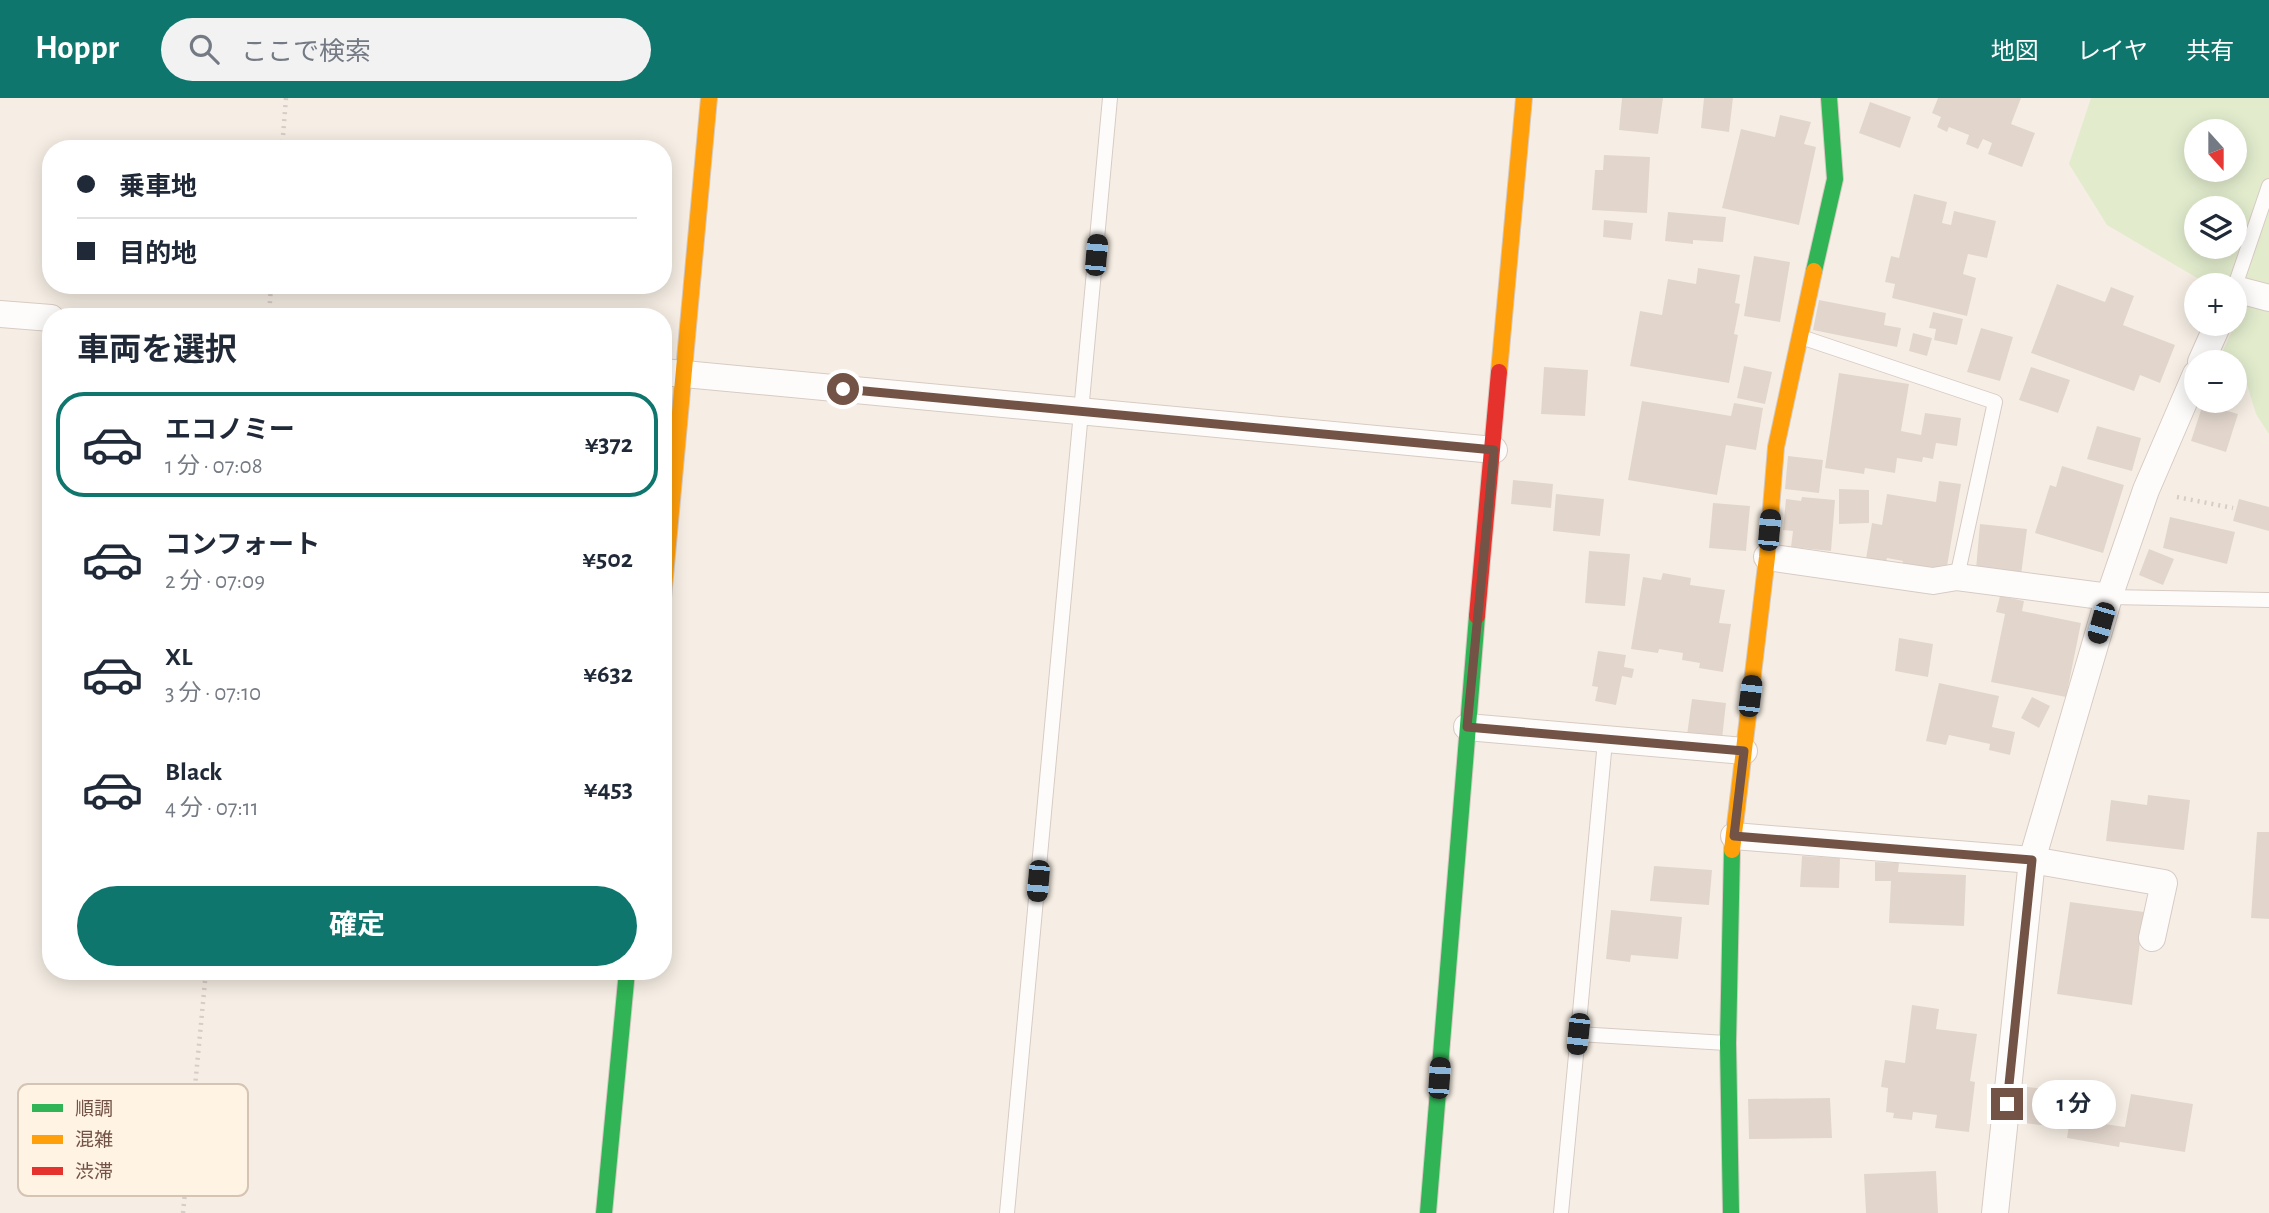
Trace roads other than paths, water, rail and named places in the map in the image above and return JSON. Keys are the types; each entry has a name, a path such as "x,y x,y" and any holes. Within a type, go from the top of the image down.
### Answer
{"street":[{"path":"672,414 674,373 709,98"},
{"path":"1429,1213 1467,727 1524,98"},
{"path":"1731,1213 1728,1043 1730,863 1767,557 1776,447 1835,179 1829,98"},
{"path":"2247,292 2269,298"},
{"path":"0,314 42,317"},
{"path":"674,373 1494,450"},
{"path":"1995,1213 2032,860 2109,597 2146,490 2184,402"},
{"path":"1767,557 1933,581 1957,577 2109,597"},
{"path":"1467,727 1744,751"},
{"path":"1734,836 2032,860 2164,883 2152,937"},
{"path":"604,1213 626,980"}],"lane":[{"path":"1007,1213 1110,98"},
{"path":"2240,273 2269,186"},
{"path":"1799,336 1995,402 1957,577"},
{"path":"2109,597 2269,600"},
{"path":"1561,1213 1605,741"},
{"path":"1578,1034 1728,1043"}]}
